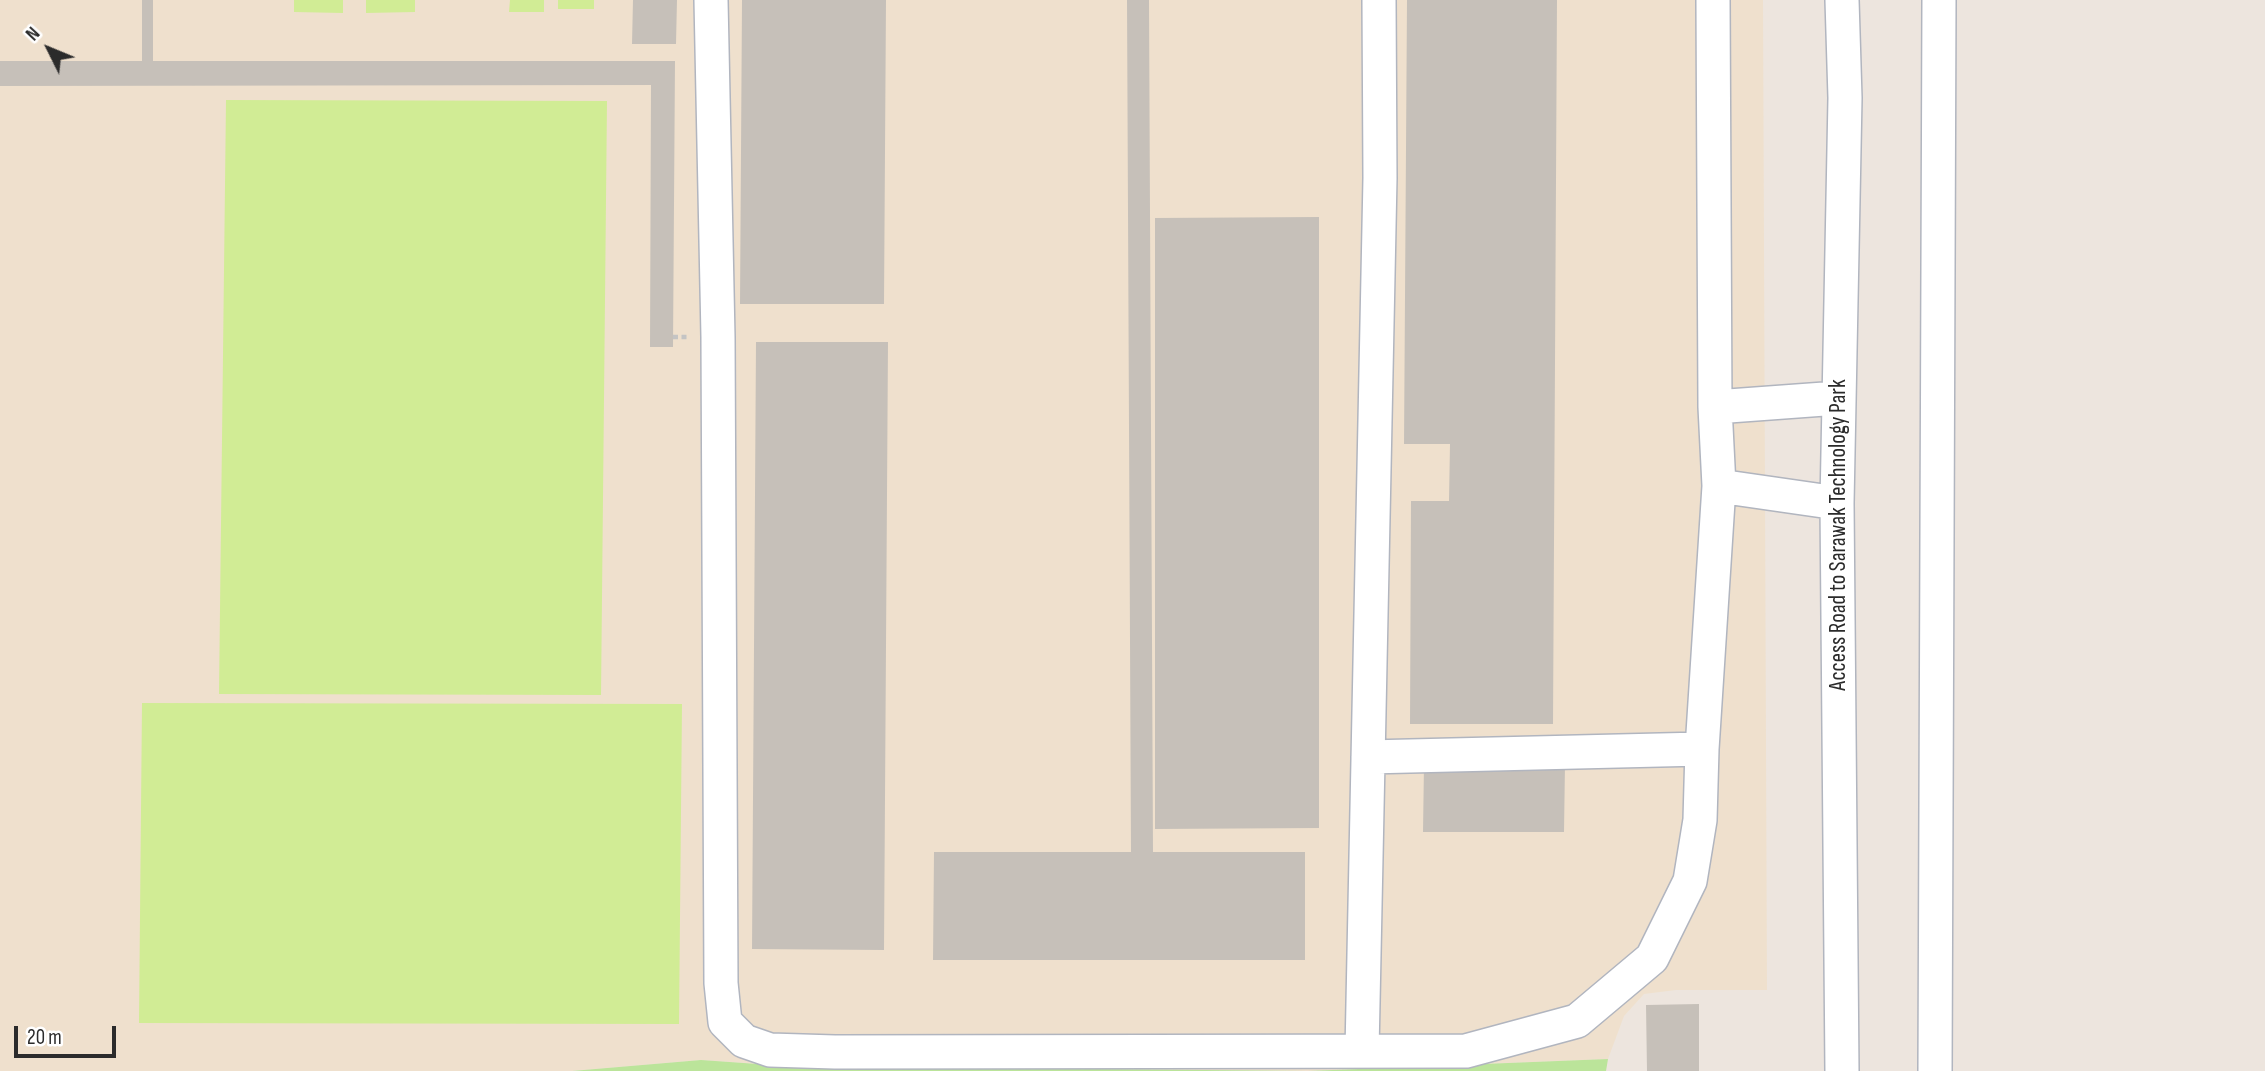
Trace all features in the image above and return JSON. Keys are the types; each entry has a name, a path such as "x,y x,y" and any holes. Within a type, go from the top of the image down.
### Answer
{"street":[{"path":"711,0 718,337 721,983 725,1022 744,1041 770,1050 1362,1051 1466,1051 1577,1021 1652,958 1690,881 1700,820 1719,486 1715,407 1713,0"},
{"path":"1362,1051 1380,178 1379,0"},
{"name":"Access Road to Sarawak Technology Park","path":"1842,0 1845,98 1837,503 1842,1071"},
{"path":"1935,1071 1939,0"},
{"path":"1715,407 1838,398"},
{"path":"1719,486 1837,503"},
{"path":"1368,757 1702,749"}],"shaded area":[{"path":"0,0 1763,0 1767,990 1676,990 1644,994 1624,1016 1608,1059 1308,1071 786,1066 701,1060 572,1071 0,1071"}],"green space":[{"path":"294,0 343,0 343,13 294,12"},
{"path":"366,0 415,0 415,12 366,13"},
{"path":"510,0 544,0 544,12 509,12"},
{"path":"558,0 594,0 594,9 558,9"},
{"path":"226,100 607,101 601,695 219,694"},
{"path":"142,703 682,704 679,1024 139,1023"},
{"path":"1608,1059 1606,1071 1308,1071"},
{"path":"701,1060 786,1066 1308,1071 572,1071"}],"building":[{"path":"142,0 153,0 153,61 675,61 673,347 650,347 651,85 0,86 0,61 142,61"},
{"path":"633,0 677,0 676,44 632,44"},
{"path":"742,0 886,0 884,304 740,304"},
{"path":"1127,0 1149,0 1153,852 1305,852 1305,960 933,960 934,852 1131,852"},
{"path":"1407,0 1557,0 1553,724 1410,724 1411,501 1449,501 1450,444 1404,444"},
{"path":"1319,217 1319,828 1155,829 1155,218"},
{"path":"756,342 888,342 884,950 752,949"},
{"path":"1424,764 1565,764 1564,832 1423,832"},
{"path":"1699,1004 1699,1071 1647,1071 1646,1005"}]}
